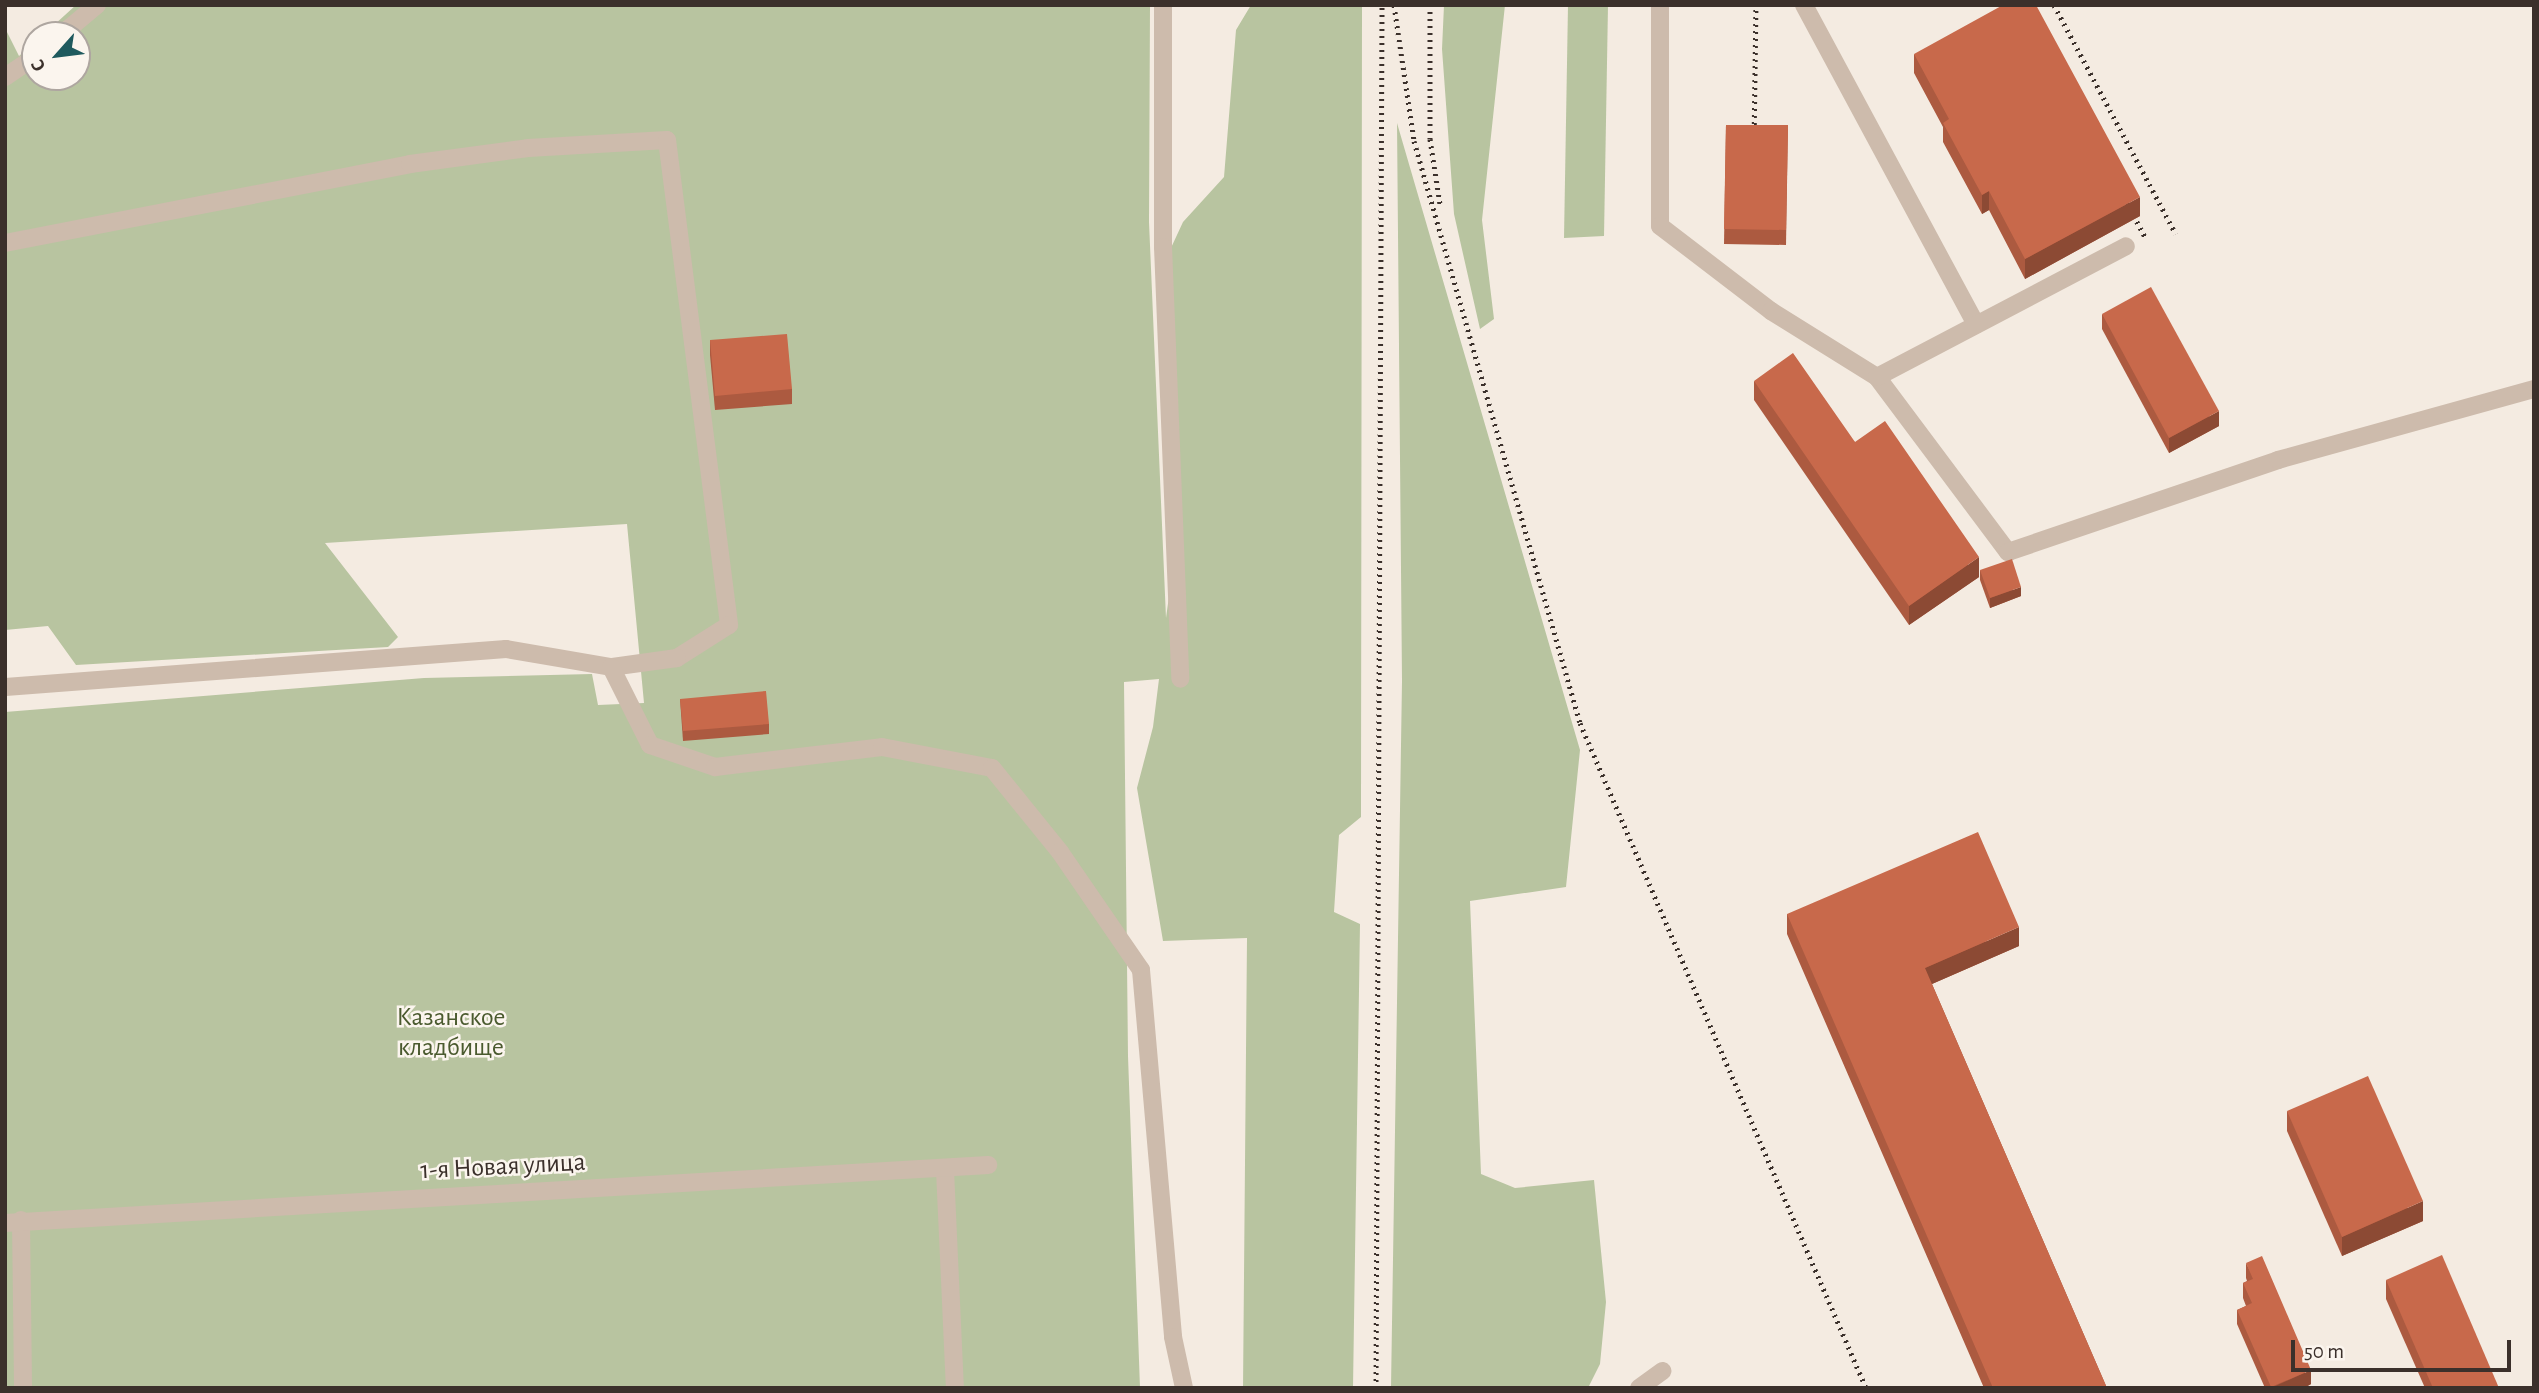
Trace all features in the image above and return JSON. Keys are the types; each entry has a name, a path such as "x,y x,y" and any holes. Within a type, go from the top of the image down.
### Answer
{"lane":[{"path":"78,21 97,5"},
{"path":"1163,5 1163,247 1180,679"},
{"path":"1660,5 1660,226 1771,311 1877,377 2008,552 2278,460 2534,388"},
{"path":"1804,5 1976,325"},
{"path":"5,77 21,66"},
{"path":"5,243 410,164 528,148 667,139 729,625 677,658 611,667 506,649 5,687"},
{"path":"1877,377 2126,246"},
{"path":"611,667 650,745 715,767 882,747 992,768 1060,852 1141,970 1173,1337 1184,1388"},
{"name":"1-я Новая улица","path":"13,1221 945,1170 988,1165"},
{"path":"945,1170 956,1388"},
{"path":"13,1221 23,1388"},
{"path":"1639,1388 1662,1371"}],"green space":[{"name":"Казанское кладбище","path":"76,5 1150,5 1149,222 1166,618 1171,582 1164,263 1183,222 1224,177 1236,30 1251,5 1362,5 1361,817 1339,835 1334,912 1360,924 1353,1388 1243,1388 1247,938 1163,941 1137,788 1153,727 1159,679 1124,682 1128,1056 1140,1388 5,1388 5,712 424,678 592,674 598,705 644,703 627,524 325,543 398,637 388,647 76,665 48,626 5,630 5,28 19,56 21,54 21,91 91,91 91,21 58,21"},
{"path":"1444,5 1505,5 1482,220 1494,319 1480,329 1454,214 1442,49"},
{"path":"1568,5 1608,5 1604,236 1564,238"},
{"path":"1397,123 1580,750 1566,887 1470,901 1481,1174 1515,1188 1594,1180 1606,1302 1600,1364 1588,1388 1391,1388 1402,681"}],"building":[{"path":"2003,5 2036,5 2140,197 2025,259 1989,191 1982,195 1943,123 1949,119 1914,54"},
{"path":"1726,125 1788,125 1786,230 1724,229"},
{"path":"2151,287 2219,411 2169,438 2102,314"},
{"path":"787,334 792,389 715,396 710,340"},
{"path":"1793,353 1855,442 1885,421 1979,557 1909,606 1754,381"},
{"path":"2012,559 2021,587 1990,598 1980,570"},
{"path":"766,691 769,724 683,731 680,699"},
{"path":"1978,832 2019,927 1925,968 2107,1388 1993,1388 1787,914"},
{"path":"2368,1076 2423,1201 2342,1237 2287,1111"},
{"path":"2442,1255 2499,1388 2433,1388 2386,1280"},
{"path":"2262,1256 2311,1370 2271,1387 2237,1310 2252,1303 2243,1283 2253,1279 2246,1263"}],"railway":[{"path":"1376,1388 1382,5"},
{"path":"1394,5 1414,141 1580,723 1866,1388"},
{"path":"1430,5 1430,139 1440,204"},
{"path":"1754,145 1756,5"},
{"path":"2054,5 2176,234"},
{"path":"2127,203 2146,238"}]}
